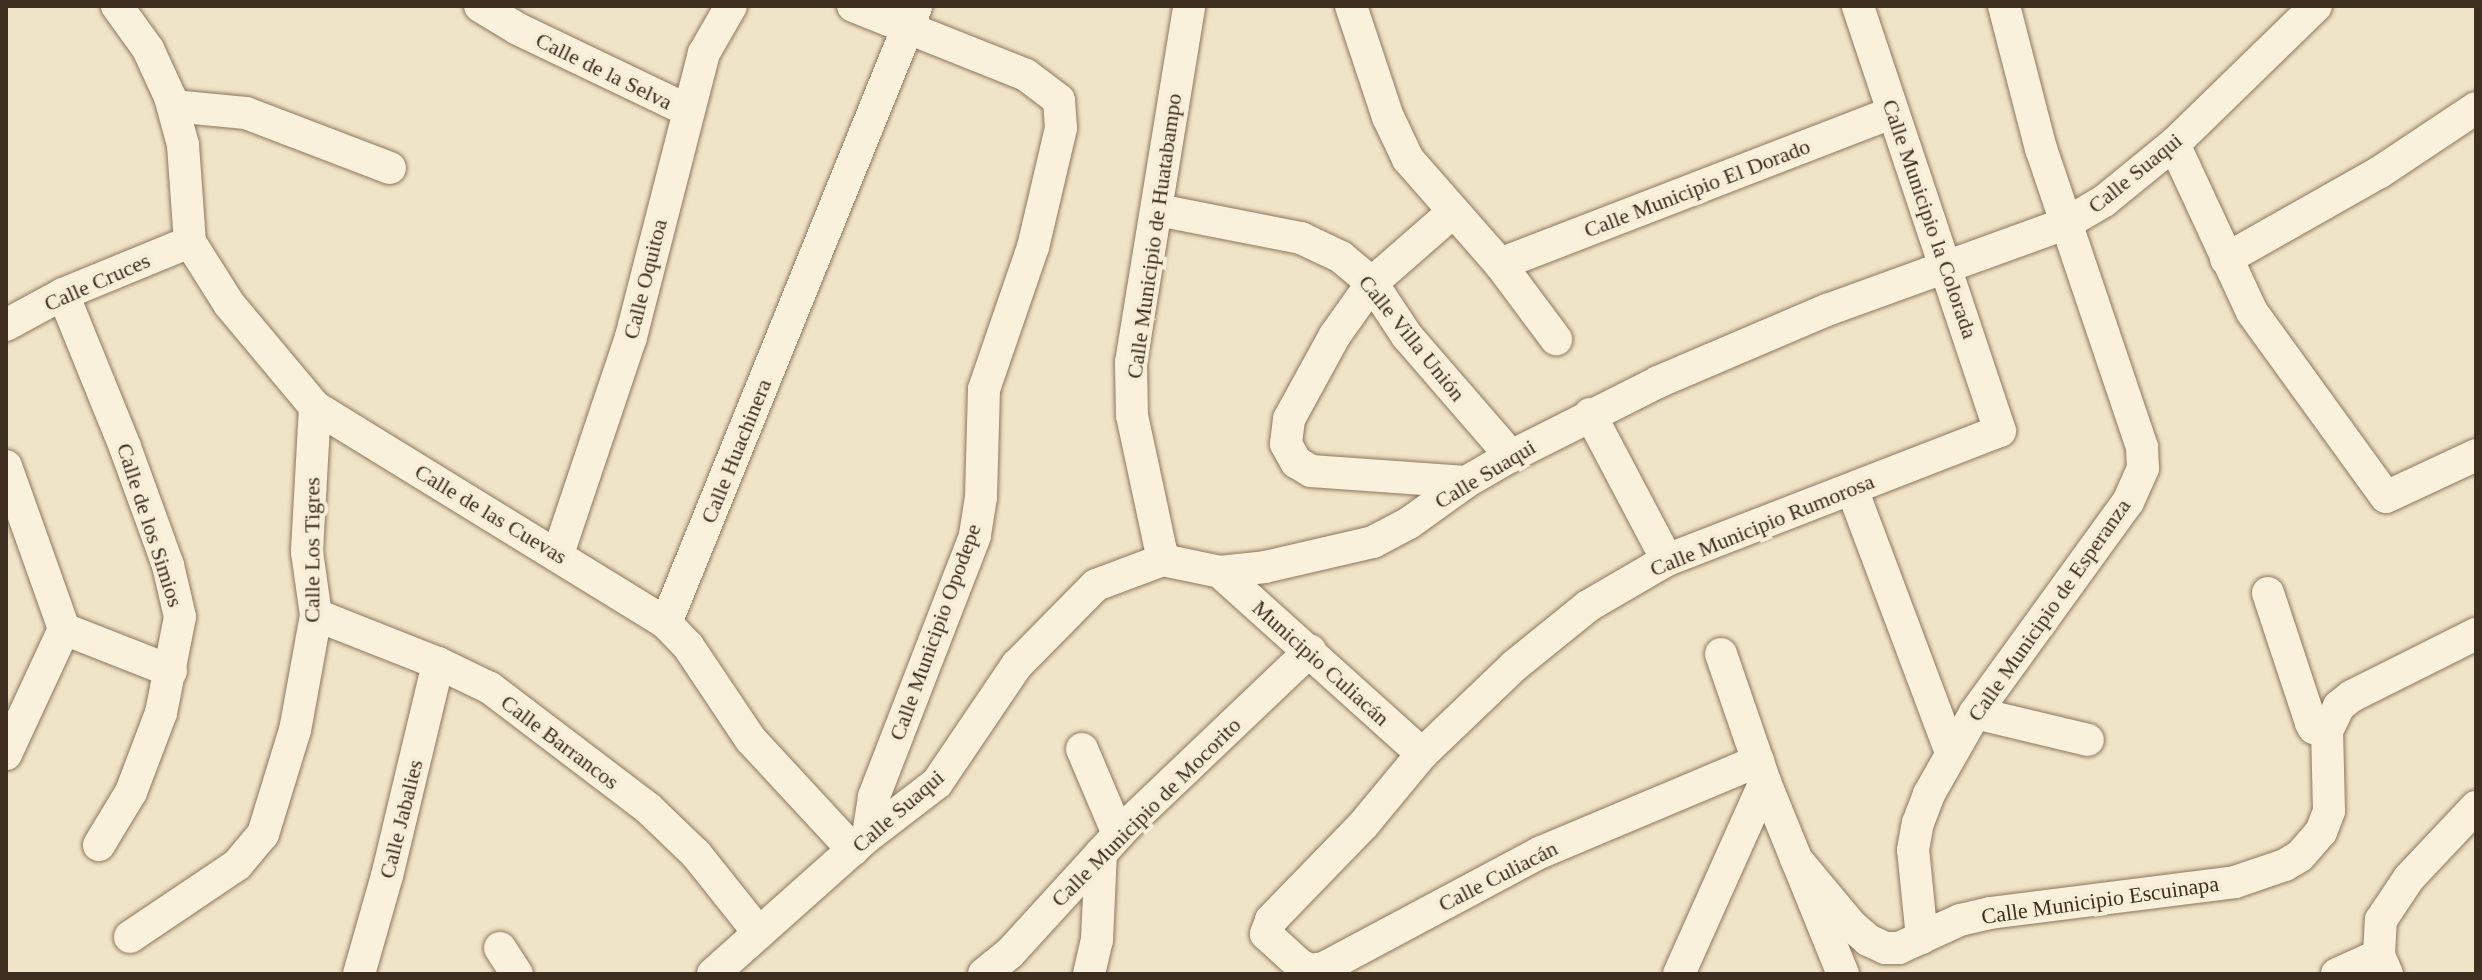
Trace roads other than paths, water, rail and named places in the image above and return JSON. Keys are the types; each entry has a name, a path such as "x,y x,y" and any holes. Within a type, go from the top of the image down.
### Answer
{"street":[{"path":"117,6 148,49 173,106 183,145 190,242 229,304 315,407"},
{"name":"Calle de la Selva","path":"480,6 518,29 687,110"},
{"name":"Calle Oquitoa","path":"558,554 631,337 704,53 731,6"},
{"path":"853,6 913,16"},
{"name":"Calle Municipio de Huatabampo","path":"1163,560 1146,494 1132,416 1131,362 1189,6"},
{"path":"1351,6 1394,131 1408,159 1500,264 1556,339"},
{"name":"Calle Municipio la Colorada","path":"1858,6 1948,267 2000,431"},
{"name":"Calle Municipio de Esperanza","path":"1922,938 1913,850 1923,809 1951,752 1975,713 2128,502 2143,468 2142,447 2041,149 2004,6"},
{"name":"Calle Suaqui","path":"713,974 860,843 937,783 1017,665 1096,585 1163,560 1220,572 1265,567 1373,542 1409,523 1466,482 1511,456 1590,414 1744,343 2065,224 2104,201 2174,144 2280,18 2316,6"},
{"name":"Calle Municipio Opodepe","path":"860,843 874,797 975,536 981,497 984,389 1033,247 1061,128 1059,100 1026,75 913,16"},
{"name":"Calle Huachinera","path":"666,623 913,16"},
{"path":"173,106 246,113 390,168"},
{"path":"2226,259 2380,172 2475,111"},
{"name":"Calle Municipio El Dorado","path":"1500,264 1893,112"},
{"path":"2174,144 2240,290 2271,341 2386,497 2476,455"},
{"name":"Calle Villa Unión","path":"1158,210 1301,238 1341,257 1372,283 1407,336 1511,456"},
{"path":"1453,212 1372,283 1335,335 1289,419 1286,444 1296,462 1311,471 1466,482"},
{"name":"Calle Cruces","path":"6,325 63,294 190,242"},
{"name":"Calle de los Simios","path":"63,294 125,447 168,565 180,617 161,713 131,792 99,845"},
{"name":"Calle de las Cuevas","path":"315,407 666,623"},
{"name":"Calle Los Tigres","path":"130,937 237,865 263,834 295,730 316,615 307,552 315,407"},
{"path":"1590,414 1667,560"},
{"name":"Calle Municipio Rumorosa","path":"1271,920 1354,834 1422,754 1559,627 1618,587 1667,560 2000,431"},
{"path":"6,466 64,629 6,754"},
{"path":"1852,489 1951,752"},
{"name":"Municipio Culiacán","path":"1220,572 1422,754"},
{"path":"2268,593 2311,723 2314,728 2327,731 2339,706 2352,696 2476,634"},
{"name":"Calle Barrancos","path":"316,615 438,663 490,688 648,808 696,854 759,933"},
{"path":"666,623 688,646 751,740 860,843"},
{"path":"64,629 171,671"},
{"name":"Calle Municipio de Mocorito","path":"984,974 1010,953 1110,844 1310,651"},
{"name":"Calle Municipio Escuinapa","path":"1721,654 1761,772 1843,974"},
{"name":"Calle Jabalies","path":"359,974 387,876 438,663"},
{"path":"1975,713 2088,740"},
{"name":"Calle Municipio Escuinapa","path":"1796,859 1851,925 1868,940 1885,948 1899,948 1960,920 1990,913 2235,882 2285,865 2300,856 2321,832 2329,811 2327,731"},
{"path":"1082,749 1110,844 1097,940 1089,974"},
{"path":"1679,974 1761,772"},
{"name":"Calle Culiacán","path":"1271,920 1266,934 1298,970 1324,968 1541,852 1761,772"},
{"path":"2337,974 2383,964 2381,920 2391,903 2443,838 2476,807"}]}
